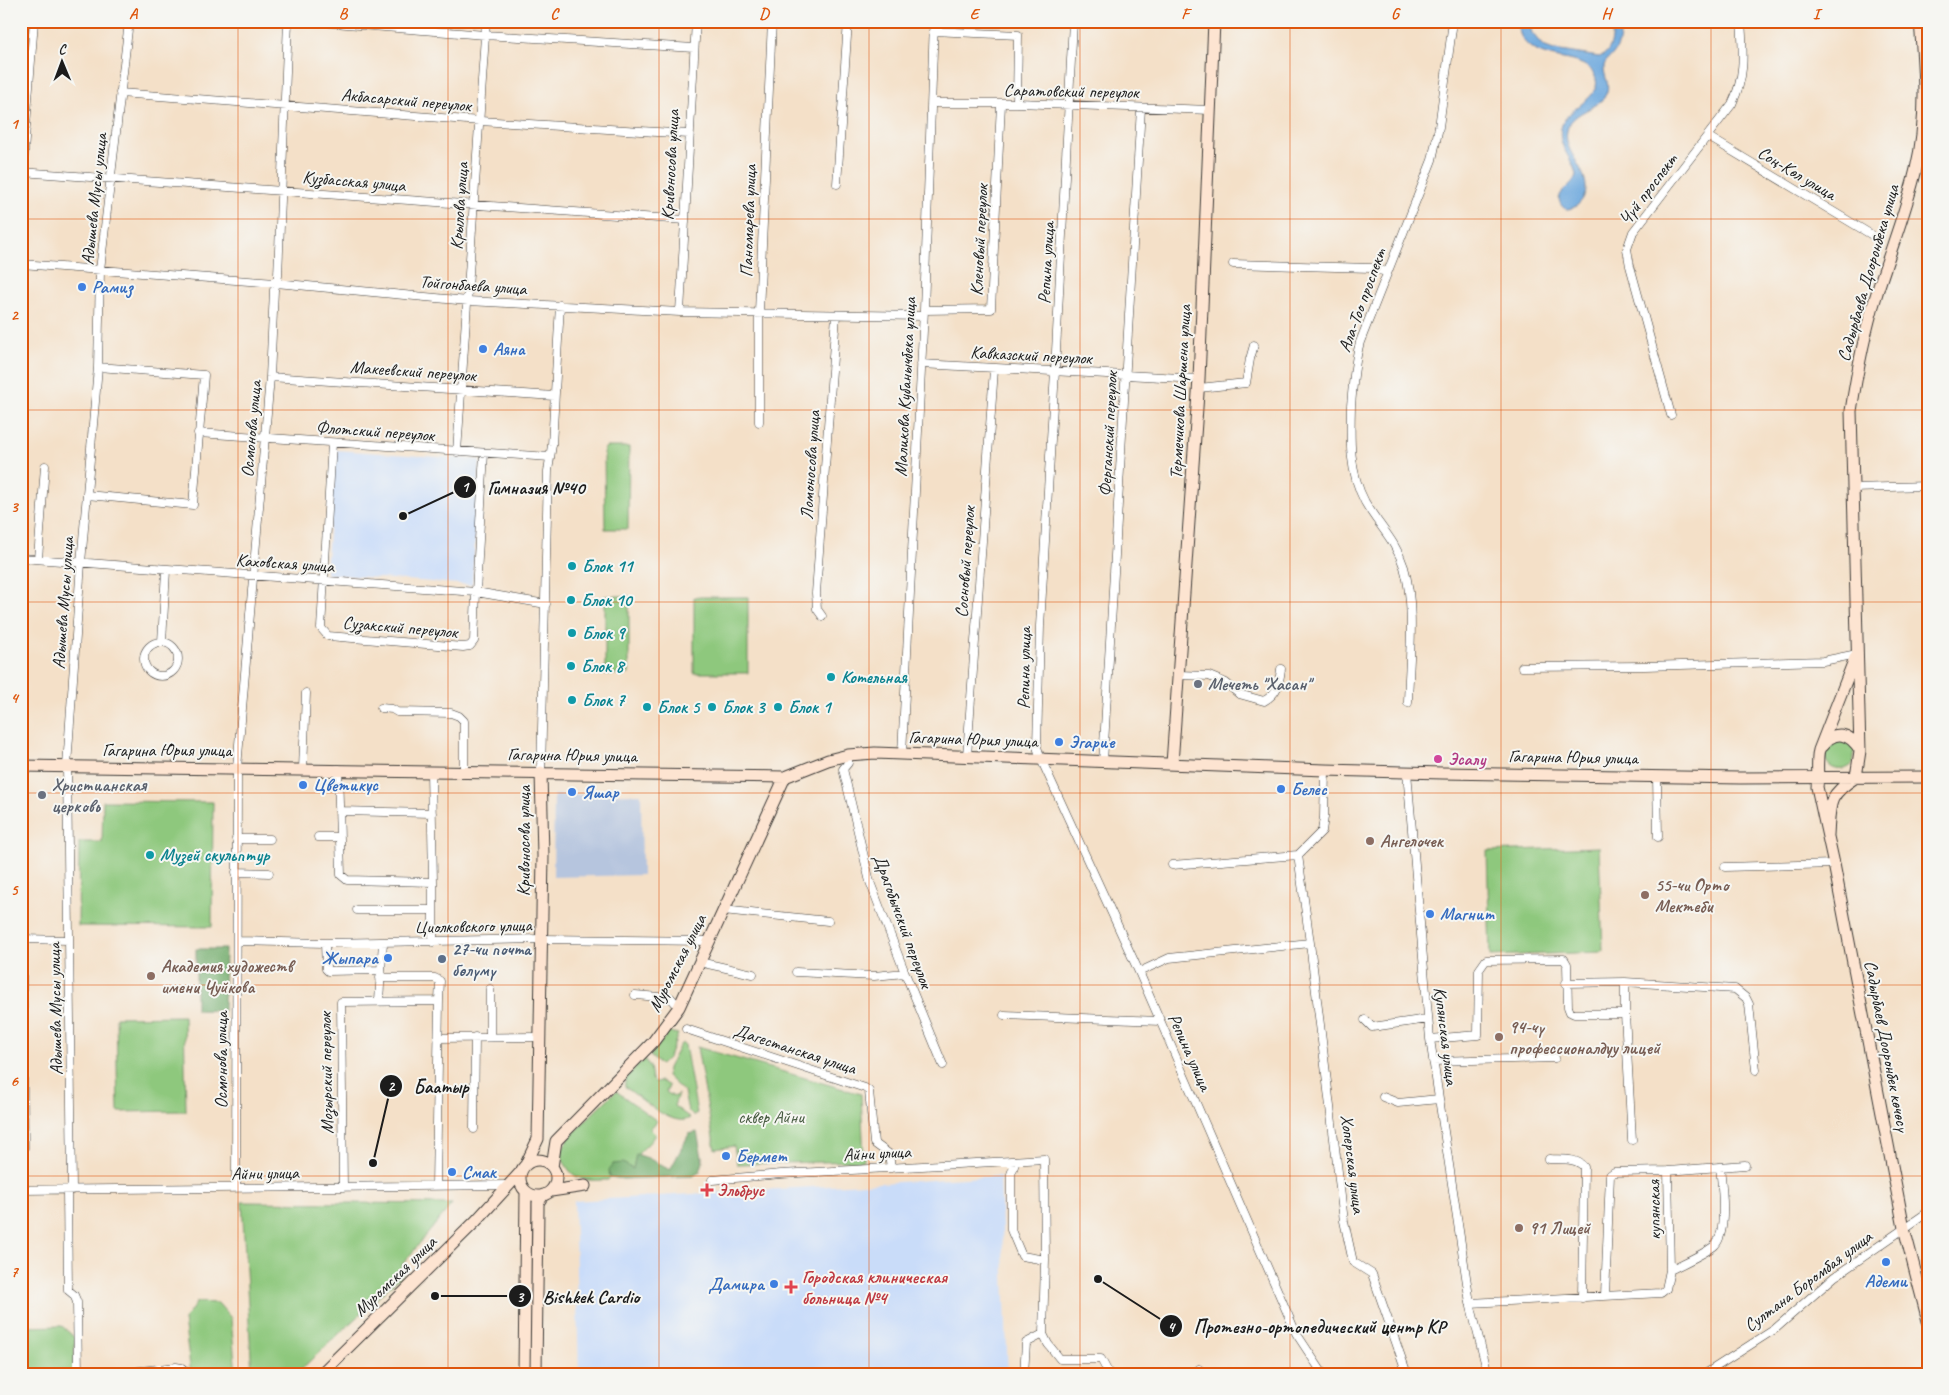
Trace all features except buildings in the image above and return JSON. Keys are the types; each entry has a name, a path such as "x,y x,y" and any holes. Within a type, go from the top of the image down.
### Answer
{"main road":[{"name":"Термечикова Шаршена улица","path":"1172,764 1199,383 1214,21"},
{"name":"Садырбаева Дооронбека улица","path":"1856,777 1860,751 1851,411 1859,356 1876,295 1905,211 1917,168 1926,116 1920,21"},
{"name":"Садырбаева Дооронбека улица","path":"1828,835 1817,787 1817,759 1857,654"},
{"path":"1819,750 1832,736 1840,736 1854,741 1860,751"},
{"name":"Гагарина Юрия улица","path":"21,766 338,769 785,777 828,760 848,755 875,753 1407,772 1657,776 1928,777"},
{"name":"Кривоносова улица","path":"527,1162 538,1139 543,856 541,772"},
{"name":"Муромская улица","path":"556,1141 653,1042 679,1007 785,777"},
{"path":"1828,835 1832,798 1844,785 1856,777"},
{"name":"Садырбаев Дооронбек көчөсү","path":"1828,835 1904,1228 1928,1321"},
{"path":"536,1374 538,1203 556,1182 554,1170 556,1141 545,1145 538,1139"},
{"path":"493,1203 525,1192 536,1196 585,1186 568,1181 547,1162 540,1159 527,1162 519,1174 519,1182 525,1192 524,1374"},
{"name":"Муромская улица","path":"321,1374 493,1203 519,1174"}],"street":[{"path":"21,191 34,21"},
{"name":"Адышева Мусы улица","path":"78,1374 77,1302 74,1295 68,1290 69,940 67,766 86,496 98,367 100,270 129,21"},
{"name":"Осмонова улица","path":"236,1188 237,768 270,377 274,290 278,276 283,105 288,21"},
{"path":"309,21 485,35 694,48"},
{"name":"Крылова улица","path":"457,452 486,21"},
{"name":"Кривоносова улица","path":"680,312 696,21"},
{"name":"Паномарева улица","path":"759,422 759,312 772,21"},
{"path":"838,184 848,21"},
{"name":"Маликова Кубанычбека улица","path":"902,754 921,364 934,21"},
{"name":"Репина улица","path":"1073,21 1040,626 1037,747 1139,972 1296,1333 1323,1374"},
{"name":"Ала-Тоо проспект","path":"1408,703 1410,606 1407,579 1392,540 1373,515 1360,492 1354,476 1350,446 1356,356 1432,160 1439,127 1454,21"},
{"name":"Чүй проспект","path":"1671,415 1627,249 1634,232 1732,104 1741,83 1743,66 1741,21"},
{"path":"933,31 1018,35 1016,103"},
{"name":"Акбасарский переулок","path":"120,93 480,121 689,134"},
{"name":"Саратовский переулок","path":"932,103 1016,103 1211,110"},
{"name":"Кленовый переулок","path":"923,313 991,309 1001,104"},
{"name":"Ферганский переулок","path":"1104,762 1141,108"},
{"name":"Соң-Көл улица","path":"1707,136 1872,235"},
{"path":"1921,138 1928,158"},
{"name":"Кузбасская улица","path":"22,172 684,220"},
{"name":"Тойгонбаева улица","path":"21,264 276,283 468,300 680,312 759,312 836,315 923,313"},
{"path":"1233,264 1371,268 1387,272"},
{"name":"Кривоносова улица","path":"541,772 548,471 560,305"},
{"name":"Ломоносова улица","path":"822,616 817,609 816,592 836,315"},
{"name":"Кавказский переулок","path":"921,364 1127,374 1199,383 1246,384 1254,345"},
{"path":"86,496 193,505 204,375 98,367"},
{"name":"Сосновый переулок","path":"967,756 994,369"},
{"name":"Макеевский переулок","path":"270,377 554,396"},
{"name":"Флотский переулок","path":"198,433 457,452 550,456"},
{"name":"Сузакский переулок","path":"332,443 322,580 321,628 328,636 463,647 470,646 474,641 484,453"},
{"path":"38,558 46,466"},
{"path":"1852,488 1928,486"},
{"name":"Каховская улица","path":"21,558 476,592 546,604"},
{"path":"162,642 166,570"},
{"path":"162,642 174,648 178,659 177,665 171,672 160,676 149,671 144,659 148,648 162,642"},
{"path":"1522,667 1823,661 1857,654"},
{"path":"1178,675 1209,676 1226,683 1239,694 1264,700 1273,696 1279,685 1281,669"},
{"path":"303,769 306,693"},
{"path":"381,708 392,709 397,712 452,713 459,716 464,721 464,771"},
{"name":"Драгобычский переулок","path":"848,755 848,764 842,769 870,882 943,1065"},
{"path":"338,769 341,874 347,880 433,882"},
{"path":"1172,865 1298,854 1322,831 1325,770"},
{"path":"431,771 433,942"},
{"name":"Купянская улица","path":"1407,772 1430,1039 1470,1303 1488,1374"},
{"path":"1657,776 1658,837"},
{"path":"339,811 432,813"},
{"path":"318,837 339,837"},
{"path":"236,840 270,839"},
{"name":"Хоперская улица","path":"1298,854 1344,1221 1353,1262 1372,1274 1407,1374"},
{"path":"1725,867 1834,864"},
{"path":"236,872 269,873"},
{"path":"357,910 433,910"},
{"path":"723,910 828,921"},
{"path":"22,939 69,940"},
{"name":"Адышева Мусы улица","path":"22,939 24,1148"},
{"name":"Циолковского улица","path":"237,941 325,943 541,940 709,941"},
{"path":"379,1000 380,970 384,942"},
{"path":"325,943 326,969 328,971 380,970"},
{"path":"1139,972 1169,958 1310,943"},
{"path":"1430,1039 1478,1035 1479,970 1486,960 1564,959 1567,964 1566,983 1570,1012 1574,1014 1625,1014"},
{"path":"699,962 753,974"},
{"path":"796,972 874,976 905,973"},
{"path":"380,978 435,978 440,981 436,1186"},
{"path":"1566,983 1625,982 1735,989 1746,998 1749,1004 1756,1070"},
{"path":"1625,982 1632,1140"},
{"path":"490,989 490,1037"},
{"path":"636,995 671,998 679,1007"},
{"name":"Мозырский переулок","path":"343,1187 341,1002 379,1000 439,1001"},
{"path":"1004,1015 1160,1020"},
{"path":"1365,1020 1372,1028 1428,1019"},
{"name":"Дагестанская улица","path":"686,1029 869,1091 874,1143 889,1154 891,1168"},
{"path":"438,1038 540,1036"},
{"path":"474,1129 475,1037"},
{"path":"1433,1061 1555,1058"},
{"path":"1383,1097 1398,1103 1439,1099"},
{"name":"Айни улица","path":"712,1180 781,1174 1044,1159 1045,1260"},
{"path":"1549,1159 1572,1160 1581,1163 1584,1167 1582,1298"},
{"path":"1016,1160 1011,1174 1011,1230 1022,1256 1045,1260 1043,1334 1060,1359 1101,1359 1109,1374"},
{"name":"купянская","path":"1670,1270 1668,1170 1745,1165"},
{"path":"1470,1303 1661,1294 1666,1289 1670,1270 1711,1248 1718,1240 1723,1219 1720,1167"},
{"path":"1606,1296 1610,1176 1614,1172 1668,1170"},
{"name":"Айни улица","path":"21,1190 509,1185"},
{"name":"Султана Боромбая улица","path":"1705,1374 1775,1329 1834,1277 1928,1212"},
{"path":"1024,1374 1026,1343 1043,1334"},
{"path":"114,1374 176,1367 182,1368 187,1374"}],"shaded area":[{"path":"335,450 480,460 472,585 326,574"},
{"path":"641,794 642,875 553,877 554,795"},
{"name":"Городская клиническая больница №4","path":"1000,1176 1008,1374 579,1374 574,1201"}],"green space":[{"path":"606,447 629,447 628,529 605,529 604,449"},
{"path":"605,596 629,596 629,674 605,674"},
{"path":"694,597 748,597 748,673 694,673"},
{"path":"1838,738 1855,749 1853,764 1848,768 1836,769 1828,764 1825,759 1826,747"},
{"path":"103,801 213,802 212,927 78,926 79,842 102,842"},
{"path":"1599,847 1603,952 1490,956 1487,851"},
{"path":"196,949 225,949 224,1011 196,1010"},
{"path":"184,1016 186,1111 118,1112 116,1017"},
{"path":"669,1032 678,1034 669,1057 661,1065 650,1056"},
{"path":"683,1043 685,1045 697,1113 693,1116 688,1111 684,1092 667,1076 668,1068 680,1045"},
{"name":"сквер Айни","path":"697,1047 861,1094 864,1161 737,1164 734,1146 715,1149"},
{"path":"645,1059 650,1067 652,1079 655,1082 661,1081 669,1086 666,1092 674,1097 678,1094 674,1106 690,1118 683,1120 666,1116 625,1087 626,1079"},
{"path":"616,1091 657,1121 650,1129 655,1134 639,1153 634,1162 633,1169 609,1174 608,1180 585,1180 575,1176 564,1162 562,1156 563,1148 579,1127"},
{"path":"697,1132 703,1162 700,1172 693,1176 623,1179 610,1177 609,1170 613,1164 623,1163 633,1169 636,1154 670,1170 689,1134"},
{"path":"242,1202 452,1204 402,1265 403,1274 296,1374 252,1374"},
{"path":"197,1302 218,1303 231,1318 236,1374 191,1374 184,1320"},
{"path":"62,1326 75,1338 74,1374 21,1374 21,1327"}],"water":[{"path":"1517,21 1529,21 1532,33 1543,46 1554,50 1599,57 1604,55 1610,47 1612,37 1611,21 1619,21 1618,47 1604,66 1607,92 1596,105 1575,117 1568,127 1567,143 1582,172 1586,188 1579,204 1569,209 1561,205 1559,199 1562,192 1576,175 1561,141 1561,128 1564,120 1570,113 1591,96 1597,83 1594,74 1587,67 1577,62 1540,53 1529,46 1521,36"}],"place":[{"name":"Рамиз","path":"82,287"},
{"name":"Аяна","path":"483,349"},
{"name":"Гимназия №40","path":"403,516"},
{"name":"Блок 11","path":"572,566"},
{"name":"Блок 10","path":"571,600"},
{"name":"Блок 9","path":"572,633"},
{"name":"Блок 8","path":"571,666"},
{"name":"Котельная","path":"831,677"},
{"name":"Мечеть \"Хасан\"","path":"1198,684"},
{"name":"Блок 7","path":"572,700"},
{"name":"Блок 5","path":"647,707"},
{"name":"Блок 3","path":"712,707"},
{"name":"Блок 1","path":"778,707"},
{"name":"Эгарие","path":"1059,742"},
{"name":"Эсалу","path":"1438,759"},
{"name":"Цветикус","path":"303,785"},
{"name":"Белес","path":"1281,789"},
{"name":"Яшар","path":"572,792"},
{"name":"Христианская церковь","path":"42,795"},
{"name":"Ангелочек","path":"1370,841"},
{"name":"Музей скульптур","path":"150,855"},
{"name":"55-чи Орто Мектеби","path":"1645,895"},
{"name":"Магнит","path":"1430,914"},
{"name":"Жыпара","path":"388,958"},
{"name":"27-чи почта бөлүмү","path":"442,959"},
{"name":"Академия художеств имени Чуйкова","path":"151,976"},
{"name":"94-чү профессионалдуу лицей","path":"1499,1037"},
{"name":"Бермет","path":"726,1156"},
{"name":"Баатыр","path":"373,1163"},
{"name":"Смак","path":"452,1172"},
{"name":"Эльбрус","path":"707,1190"},
{"name":"91 Лицей","path":"1519,1228"},
{"name":"Адеми","path":"1886,1262"},
{"name":"Протезно-ортопедический центр КР","path":"1098,1279"},
{"name":"Дамира","path":"774,1284"},
{"name":"Городская клиническая больница №4","path":"791,1287"},
{"name":"Bishkek Cardio","path":"435,1296"}]}
